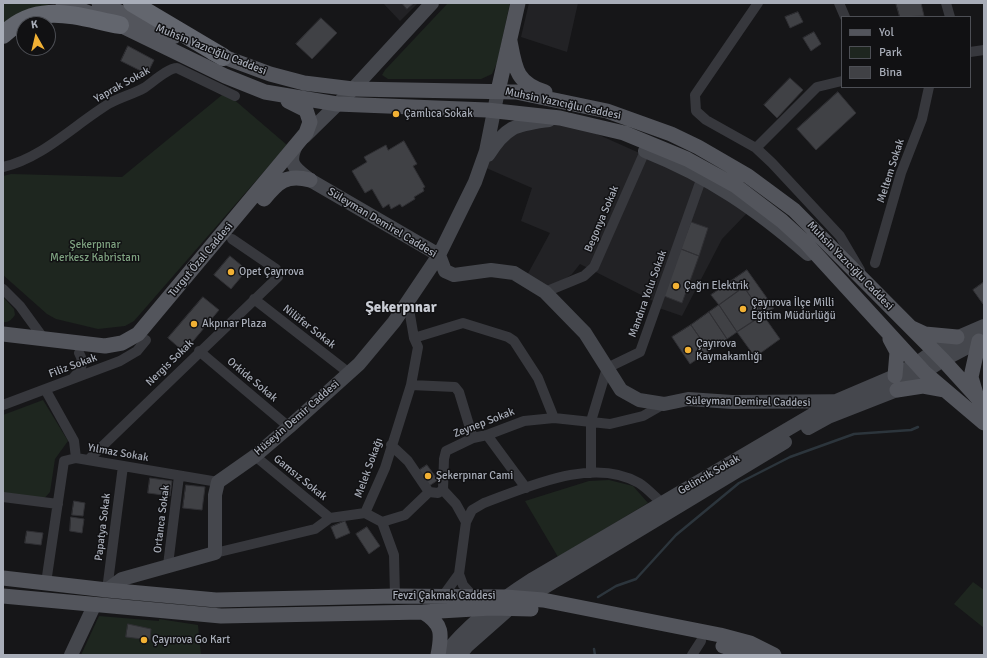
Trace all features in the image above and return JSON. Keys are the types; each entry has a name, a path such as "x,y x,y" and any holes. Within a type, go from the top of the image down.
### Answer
{"highway":[{"path":"134,5 223,57"},
{"path":"3,35 16,23 28,17 52,12 67,13 120,25"}],"main road":[{"name":"Muhsin Yazıcığlu Caddesi","path":"63,3 120,25 212,70 265,92 337,104 494,111 560,118 624,133 687,159 736,186 758,201 806,243 921,368 984,423"},
{"name":"Muhsin Yazıcığlu Caddesi","path":"99,3 223,57 290,81 353,89 516,92 607,111 671,134 698,147 748,176 805,220 980,401"},
{"path":"498,91 518,3"},
{"path":"510,41 517,72 527,85 607,111"},
{"name":"Turgut Özal Caddesi","path":"3,334 113,346 138,334 309,128 310,122 306,110 265,92"},
{"name":"Turgut Özal Caddesi","path":"3,344 79,353 115,354 133,349 146,340 277,184 289,178 300,177 310,180"},
{"path":"909,326 925,334 958,337"},
{"path":"883,328 897,352 896,383 946,390"},
{"path":"980,401 971,377 981,338"},
{"path":"3,578 107,590"},
{"name":"Fevzi Çakmak Caddesi","path":"107,590 216,600 395,596 473,596 578,615 701,641 736,649 750,655"},
{"path":"3,596 94,606"},
{"name":"Fevzi Çakmak Caddesi","path":"94,606 221,616 423,612 491,608 526,598 543,600 720,635 750,643 774,655"},
{"path":"423,612 434,618 440,629 441,641 438,655"}],"street":[{"path":"299,141 353,89 432,3"},
{"path":"758,3 695,95 694,103 696,111 706,120 756,148 772,163 840,236 871,288"},
{"path":"839,3 845,16"},
{"path":"946,3 950,16"},
{"path":"971,52 984,50"},
{"path":"318,85 348,81 374,66"},
{"name":"Yaprak Sokak","path":"3,168 22,161 56,140 111,102 136,92 159,78 171,68 177,68 235,96"},
{"path":"756,148 817,87 841,82"},
{"name":"Meltem Sokak","path":"875,263 901,173 922,119 929,88"},
{"name":"Hüseyin Demir Caddesi","path":"218,482 254,456 289,427 349,373 373,349 408,302 440,255 482,164 498,91"},
{"path":"482,164 501,136 513,127 560,118"},
{"name":"Süleyman Demirel Caddesi","path":"299,141 292,154 292,161 295,168 310,180 440,255 445,271 454,275 491,270 514,273 546,292 585,333 621,390 639,400 664,404 688,399 732,402 867,401"},
{"name":"Muhsin Yazıcığlu Caddesi","path":"645,152 673,162 702,177 749,206 847,288"},
{"name":"Begonya Sokak","path":"546,292 584,276 594,267 645,152"},
{"name":"Mandıra Yolu Sokak","path":"607,368 640,352 702,177"},
{"path":"420,244 436,247 444,242 450,235"},
{"name":"Nergis Sokak","path":"88,460 278,276 276,269 232,239"},
{"path":"3,289 20,306 44,339"},
{"name":"Nilüfer Sokak","path":"254,299 349,373"},
{"name":"Melek Sokağı","path":"215,553 315,529 330,518 365,513 385,468 411,385 418,346 414,338 408,302"},
{"path":"414,338 463,323 508,337 514,341 538,378 554,418"},
{"path":"938,356 958,337 984,326"},
{"path":"938,356 981,338"},
{"name":"Filiz Sokak","path":"3,405 74,377 86,375 120,361 137,351 146,340"},
{"name":"Orkide Sokak","path":"199,351 289,427"},
{"path":"74,377 81,370 82,358 79,353"},
{"name":"Gelincik Sokak","path":"526,598 799,433 828,417 867,401 938,356"},
{"path":"591,473 591,421 607,368"},
{"name":"Gelincik Sokak","path":"460,655 508,602 662,503 834,402 896,383"},
{"path":"411,385 455,388 460,392 473,438"},
{"path":"45,389 74,441 76,458"},
{"name":"Zeynep Sokak","path":"443,490 444,459 446,451 473,438 487,435 516,422 554,418 610,424 643,416 664,404"},
{"path":"487,435 526,488"},
{"path":"391,445 408,462 429,492 438,493 443,490 456,504 466,522"},
{"name":"Gamsız Sokak","path":"254,456 330,518"},
{"name":"Yılmaz Sokak","path":"46,583 64,461 76,458 218,482"},
{"name":"Papatya Sokak","path":"107,590 123,466"},
{"path":"473,596 463,585 459,574 466,522 472,510 484,504 526,488 567,475 591,473 615,473 639,483 662,503"},
{"name":"Ortanca Sokak","path":"168,565 180,476"},
{"path":"107,590 122,579 215,553 215,495 218,482"},
{"path":"382,522 405,515 429,492"},
{"path":"3,497 58,504"},
{"path":"365,513 382,522 394,556 395,596"},
{"path":"443,596 459,574"},
{"path":"71,655 94,606"},
{"path":"444,655 453,643 491,608"},
{"path":"692,655 701,641"}],"shaded area":[{"path":"383,3 418,3 400,21"},
{"path":"529,3 578,3 567,52 521,37"},
{"path":"561,118 700,180 747,213 722,239 682,316 656,307 657,303 580,264 572,274 547,292 525,279 550,233 521,221 532,188 484,167 505,135"}],"green space":[{"path":"3,3 44,3 55,7 34,16 16,16 16,24 3,29"},
{"path":"448,3 510,3 497,63 492,74 481,79 388,79 382,75 385,70"},
{"name":"Şekerpınar Merkesz Kabristanı","path":"222,95 231,97 287,145 134,321 125,326 98,329 56,319 47,314 3,275 3,176 11,174 122,177"},
{"path":"3,297 14,309 15,315 7,322 3,322"},
{"path":"43,400 68,441 55,459 50,492 41,502 3,493 3,415"},
{"path":"609,480 633,486 648,503 558,557 525,501 589,481"},
{"path":"973,582 984,590 984,628 954,604"},
{"name":"Çayırova Go Kart","path":"99,616 159,621 159,619 198,625 201,655 81,655"}],"building":[{"path":"402,3 414,3 407,9"},
{"path":"896,3 921,3 924,16 900,16"},
{"path":"798,12 803,22 790,28 785,17"},
{"path":"321,18 337,33 312,59 296,44"},
{"path":"814,32 821,44 811,51 803,38"},
{"path":"128,46 154,60 147,74 121,61"},
{"path":"790,78 803,90 777,118 764,105"},
{"path":"838,92 856,113 816,150 797,129"},
{"path":"404,141 417,164 413,166 425,187 423,188 424,191 402,207 400,204 391,209 389,204 383,208 372,189 365,193 352,171 367,162 364,157 386,145 388,150"},
{"path":"691,222 708,228 699,256 681,249"},
{"path":"681,249 699,256 682,303 664,296"},
{"path":"230,256 247,270 231,289 214,275"},
{"path":"747,270 774,308 763,315 744,287 719,305 711,295"},
{"path":"984,282 984,303 983,304 973,290"},
{"path":"744,287 763,315 737,332 719,305"},
{"name":"Akpınar Plaza","path":"203,297 219,310 184,352 168,338"},
{"path":"719,305 737,332 727,339 709,312"},
{"path":"709,312 727,339 709,351 691,325"},
{"path":"763,315 780,339 755,357 737,332"},
{"path":"691,325 709,351 690,364 672,337"},
{"name":"Şekerpınar Cami","path":"427,465 438,480 429,486 418,471"},
{"path":"150,478 172,481 170,496 148,493"},
{"path":"186,485 205,487 202,510 183,508"},
{"path":"74,501 85,503 83,516 72,515"},
{"path":"71,517 84,519 82,533 70,531"},
{"path":"345,521 350,533 336,539 331,527"},
{"path":"367,527 380,546 369,554 356,534"},
{"path":"27,531 43,533 41,545 25,543"},
{"path":"128,624 151,629 150,640 126,637"}],"waterway":[{"path":"598,597 616,586 636,579 676,535 739,483 790,457 854,434 911,430 918,427"},
{"path":"594,649 595,655"}],"place":[{"name":"Çamlıca Sokak","path":"396,114"},
{"name":"Opet Çayırova","path":"231,272"},
{"name":"Çağrı Elektrik","path":"676,286"},
{"name":"Çayırova İlçe Milli Eğitim Müdürlüğü","path":"743,309"},
{"name":"Akpınar Plaza","path":"194,324"},
{"name":"Çayırova Kaymakamlığı","path":"688,350"},
{"name":"Şekerpınar Cami","path":"428,476"},
{"name":"Çayırova Go Kart","path":"144,640"}],"district":[{"name":"Şekerpınar","path":"401,308"}]}
